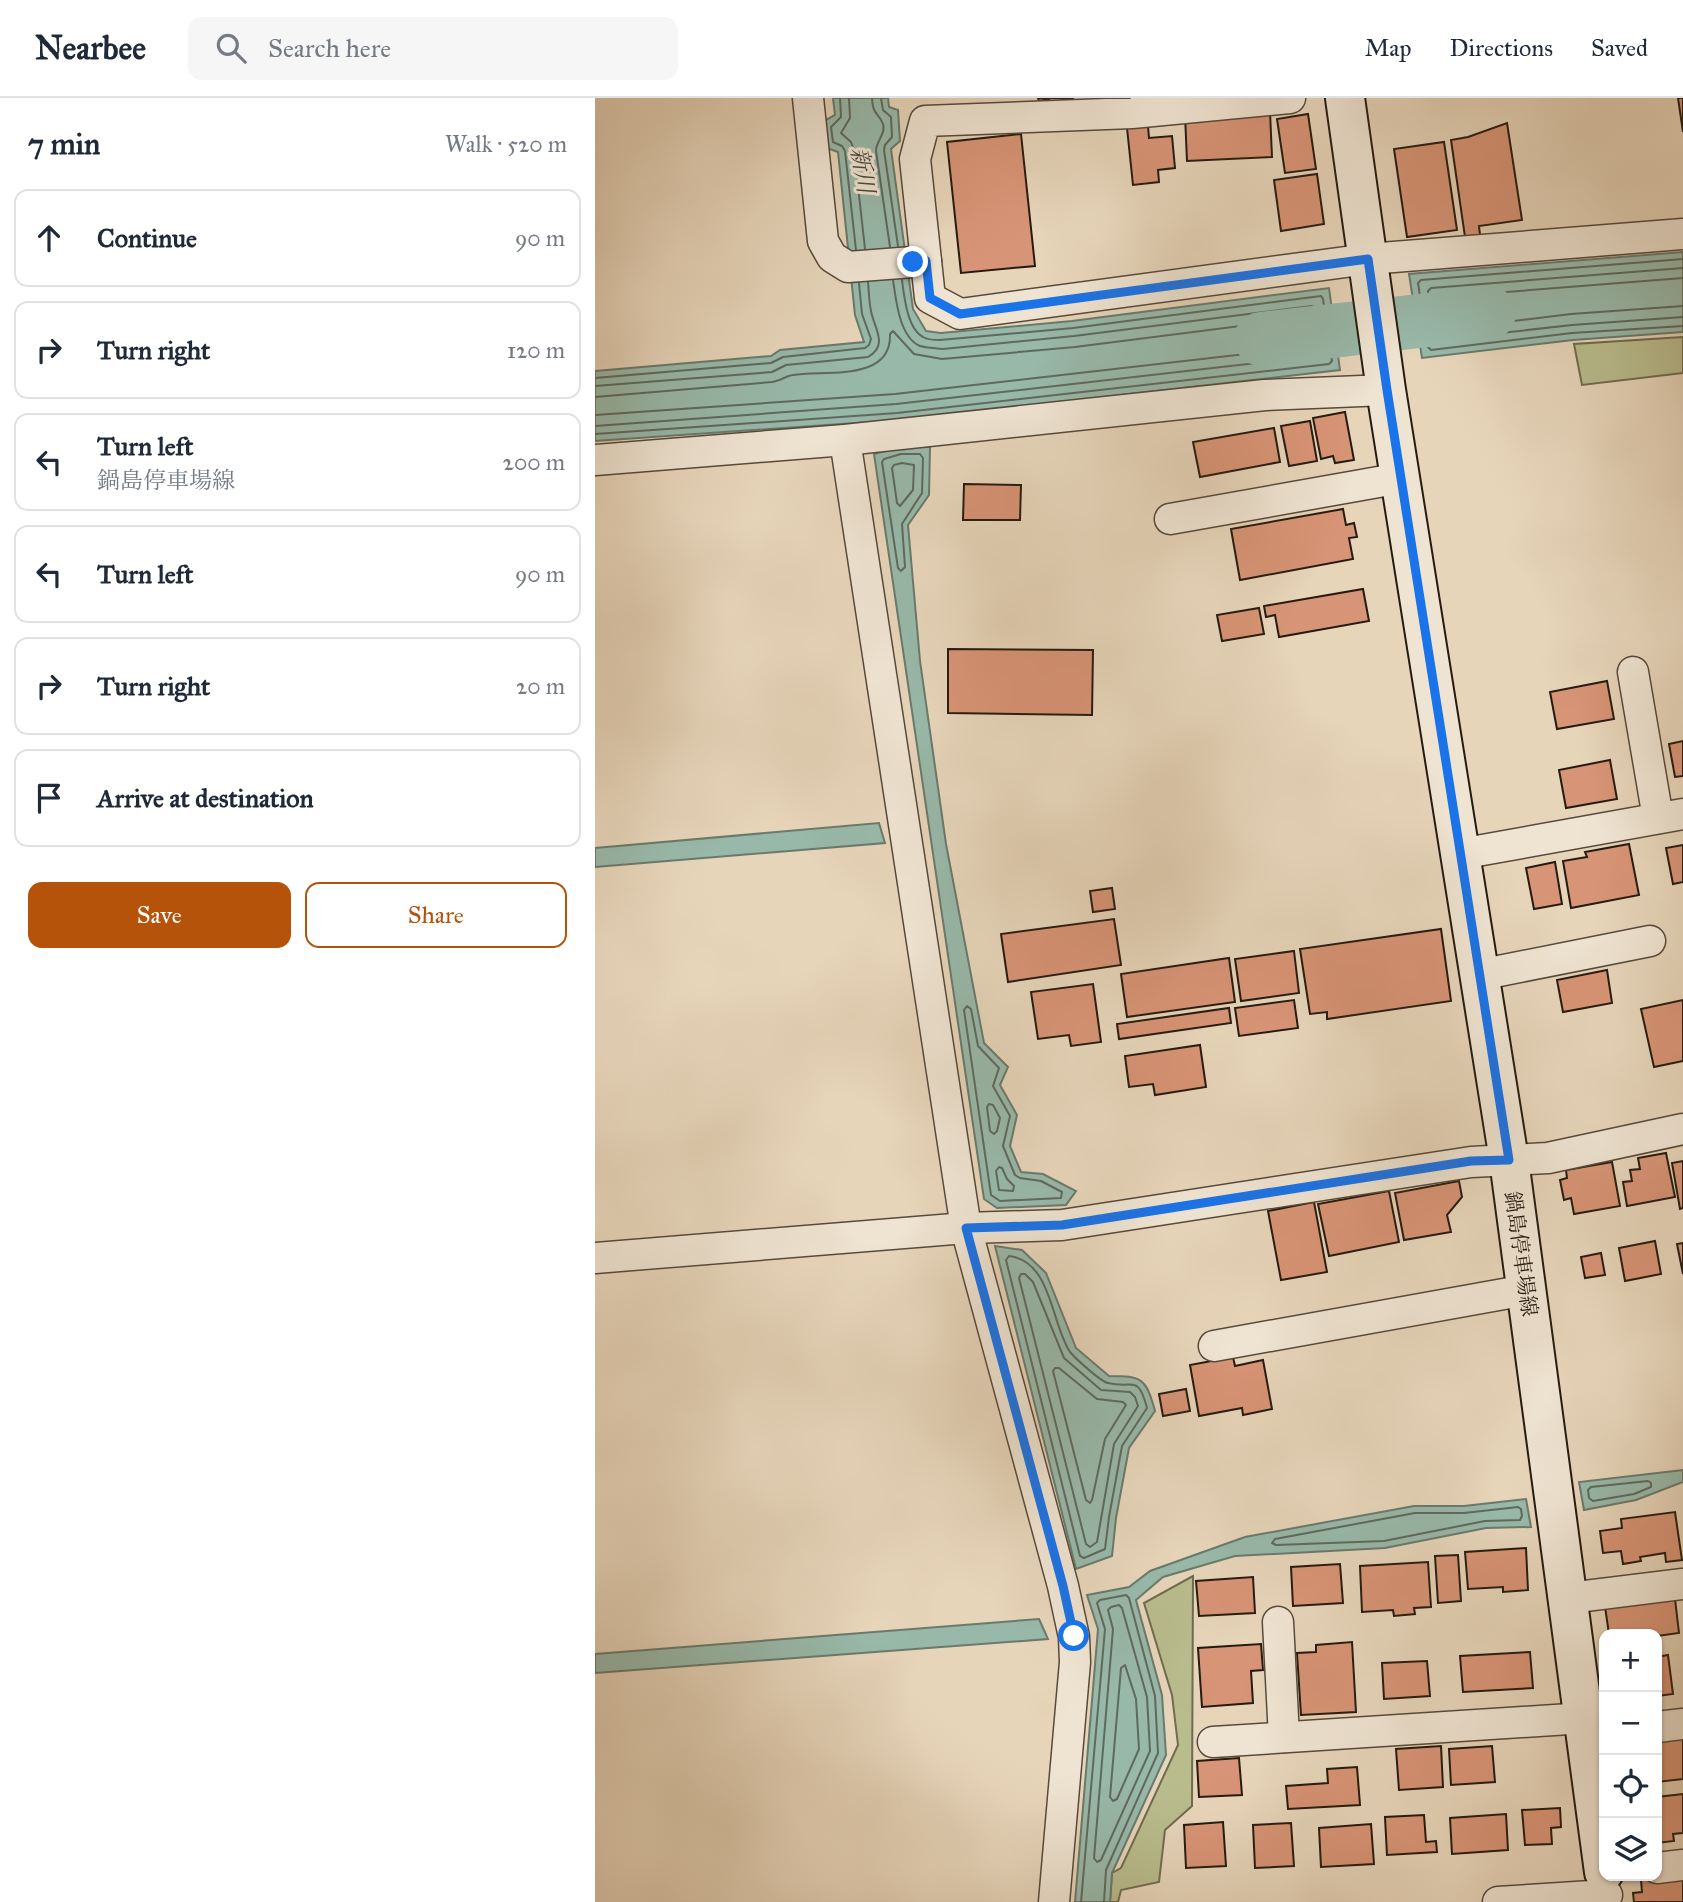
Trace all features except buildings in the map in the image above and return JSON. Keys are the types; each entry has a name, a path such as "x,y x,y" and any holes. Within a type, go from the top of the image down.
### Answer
{"main road":[{"name":"鍋島停車場線","path":"1345,98 1387,390 1509,1160 1569,1598 1592,1729 1606,1886"}],"street":[{"path":"808,98 823,241 832,257 848,267 920,262"},
{"path":"1290,98 1132,113 925,121 915,159 920,262 930,298 960,314 1368,259 1683,233"},
{"path":"595,460 845,440 1265,394 1387,390"},
{"path":"845,440 966,1228 1063,1586 1074,1636 1075,1662 1054,1902"},
{"path":"1170,519 1401,478"},
{"path":"1460,854 1671,816 1633,673"},
{"path":"1479,975 1650,941"},
{"path":"595,1258 966,1228 1062,1225 1471,1161 1548,1158 1683,1129"},
{"path":"1214,1346 1526,1290"},
{"path":"1569,1598 1683,1584"},
{"path":"1278,1622 1284,1737"},
{"path":"1662,1726 1683,1724"},
{"path":"1213,1742 1284,1737 1592,1729"},
{"path":"1662,1867 1683,1865"},
{"path":"1498,1902 1606,1886"}],"green space":[{"path":"1683,337 1683,373 1582,385 1574,344"},
{"path":"1193,1576 1192,1806 1165,1830 1159,1882 1121,1890 1118,1902 1110,1902 1112,1873 1121,1868 1178,1745 1172,1695 1144,1603"}],"water":[{"name":"新川","path":"833,98 888,98 889,107 898,110 900,141 891,149 913,309 926,331 941,333 1072,321 1329,288 1340,370 898,420 595,441 595,371 771,356 780,350 864,342 855,315 838,152 827,148 824,121 835,115"},
{"path":"1683,252 1683,332 1573,340 1422,358 1409,274"},
{"path":"900,447 930,447 929,495 908,525 920,661 946,844 984,1043 1008,1067 1000,1085 1017,1115 1010,1146 1021,1172 1043,1174 1076,1191 1066,1205 997,1208 984,1199 874,454"},
{"path":"879,823 885,843 595,867 595,848"},
{"path":"995,1246 1022,1250 1046,1273 1076,1348 1109,1376 1136,1378 1141,1381 1149,1392 1155,1411 1129,1448 1112,1556 1076,1569"},
{"path":"1683,1470 1683,1482 1636,1500 1584,1510 1579,1482"},
{"path":"1526,1499 1531,1527 1486,1528 1385,1548 1235,1556 1163,1577 1136,1600 1162,1695 1166,1755 1112,1873 1110,1902 1075,1902 1098,1629 1087,1595 1129,1587 1150,1571 1245,1537 1414,1506 1464,1506"},
{"path":"1039,1619 1048,1639 595,1673 595,1654"}],"waterway":[{"path":"1261,339 1489,313"}],"route":[{"path":"913,262 926,261 930,298 960,314 1368,259 1509,1160 1471,1161 1062,1225 966,1228 1063,1586 1074,1636"}]}
